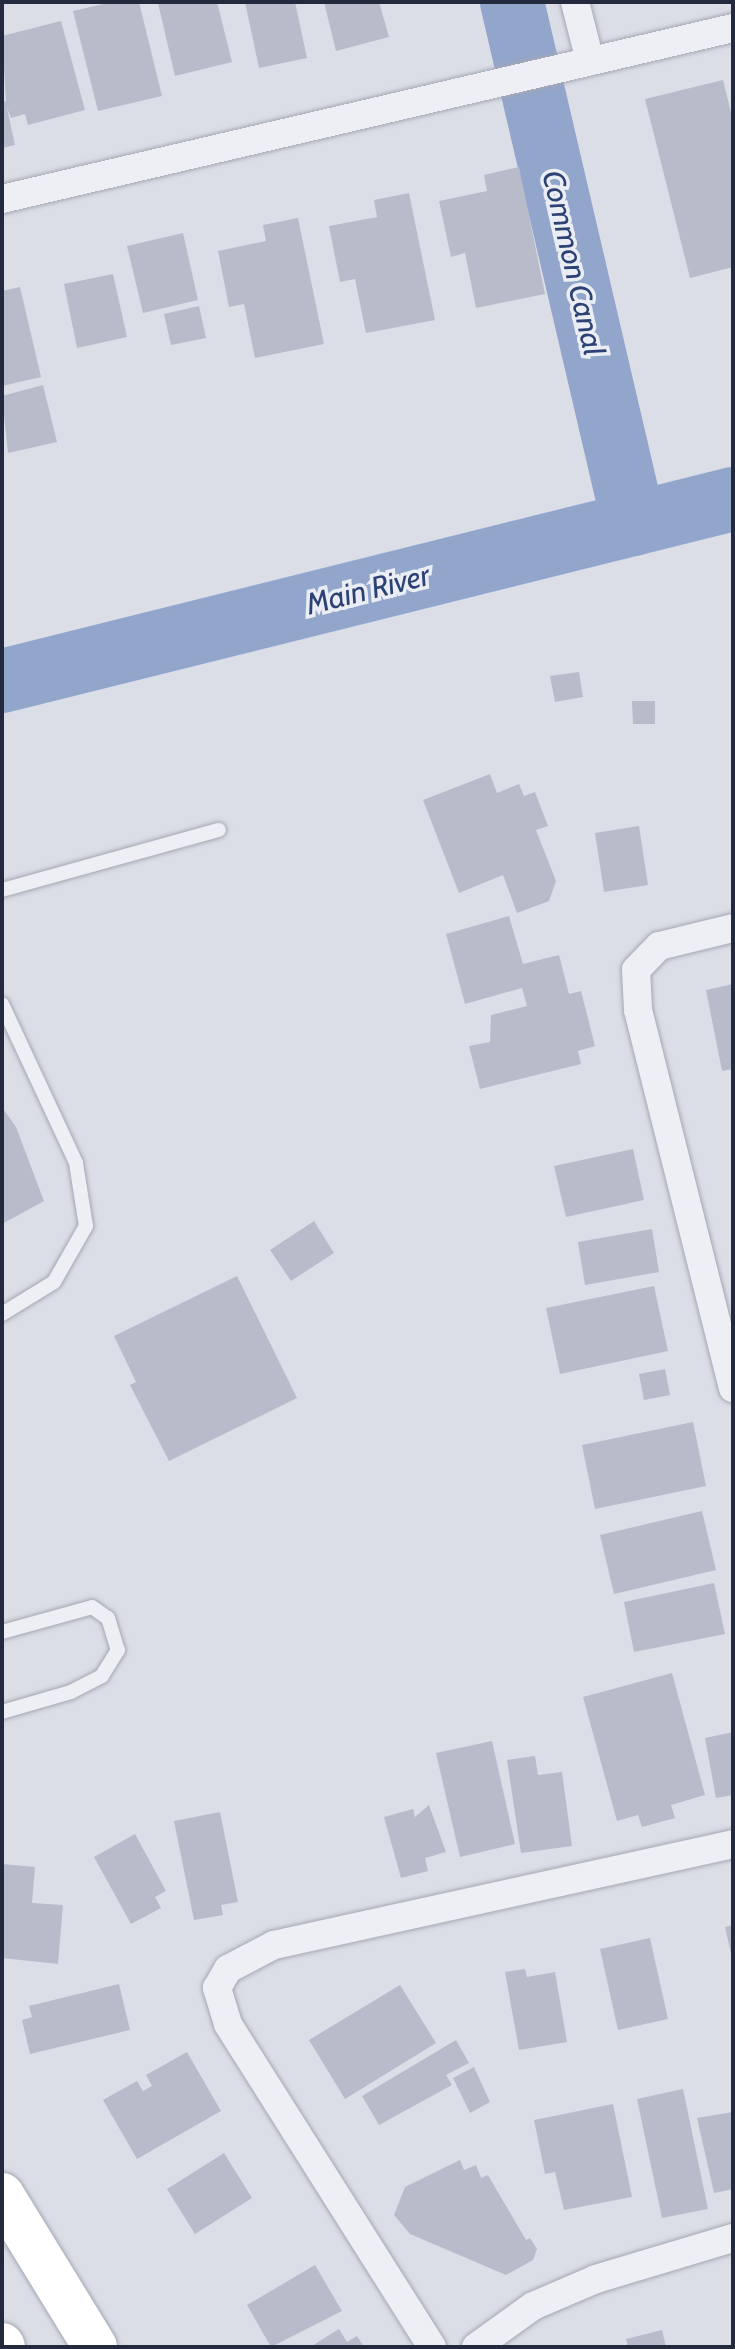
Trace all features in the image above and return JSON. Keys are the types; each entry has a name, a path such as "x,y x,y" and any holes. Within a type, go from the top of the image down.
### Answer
{"main road":[{"path":"2,2195 95,2347"}],"street":[{"path":"575,2 590,61"},
{"path":"2,199 522,80 733,28"},
{"path":"733,928 659,946 636,970 638,1010 726,1319 733,1388"},
{"path":"432,2347 228,2024 217,1988 228,1969 274,1945 733,1844"},
{"path":"476,2347 533,2306 596,2279 733,2238"}],"lane":[{"path":"2,890 219,830"},
{"path":"2,1004 76,1163 86,1226 54,1282 2,1314"},
{"path":"2,1632 92,1607 108,1618 118,1650 102,1676 71,1692 2,1712"}],"building":[{"path":"112,2 139,2 162,96 98,111 73,11"},
{"path":"217,2 232,62 175,76 158,3"},
{"path":"245,2 295,2 307,58 259,68"},
{"path":"324,2 379,2 389,37 336,51"},
{"path":"61,21 85,110 28,125 25,114 11,118 7,108 15,145 2,148 2,102 6,101 2,36"},
{"path":"723,80 733,121 733,267 690,278 645,99"},
{"path":"519,167 545,294 476,308 465,253 451,257 439,201 487,191 484,175"},
{"path":"409,193 435,320 366,333 355,279 340,282 329,226 377,217 374,200"},
{"path":"298,218 324,344 255,358 244,304 229,307 218,251 266,241 263,225"},
{"path":"183,233 198,300 143,313 127,246"},
{"path":"113,274 127,337 77,348 64,284"},
{"path":"20,287 41,377 2,386 2,291"},
{"path":"199,306 206,338 171,345 164,314"},
{"path":"43,385 57,442 8,453 2,396"},
{"path":"579,672 583,697 555,702 550,676"},
{"path":"632,701 655,701 655,724 633,724"},
{"path":"490,774 497,793 519,784 524,796 535,792 548,826 536,830 556,881 549,901 517,913 503,875 459,893 423,800"},
{"path":"639,826 648,885 604,892 595,833"},
{"path":"509,916 523,964 559,955 569,994 581,991 595,1046 578,1051 581,1064 480,1089 469,1046 490,1042 491,1015 527,1006 522,988 465,1004 446,934"},
{"path":"733,984 733,1069 722,1071 706,990"},
{"path":"2,1107 16,1127 44,1201 2,1224"},
{"path":"633,1149 644,1200 566,1217 554,1166"},
{"path":"314,1221 334,1253 291,1281 270,1250"},
{"path":"652,1229 659,1272 585,1285 578,1242"},
{"path":"237,1276 297,1398 169,1461 130,1385 136,1382 114,1336"},
{"path":"654,1286 668,1351 560,1374 546,1308"},
{"path":"665,1369 670,1395 644,1400 639,1374"},
{"path":"693,1422 706,1486 595,1509 582,1445"},
{"path":"702,1511 716,1570 614,1594 600,1535"},
{"path":"714,1583 725,1634 634,1652 624,1602"},
{"path":"672,1673 705,1795 671,1805 675,1818 642,1827 638,1815 617,1821 583,1697"},
{"path":"733,1732 733,1795 716,1798 705,1738"},
{"path":"492,1741 515,1844 460,1857 436,1753"},
{"path":"535,1756 538,1775 562,1772 572,1846 521,1853 507,1760"},
{"path":"429,1805 446,1852 425,1858 428,1871 401,1878 384,1817 413,1809 415,1817"},
{"path":"220,1812 238,1902 221,1905 223,1915 194,1920 174,1821"},
{"path":"135,1834 166,1891 155,1897 161,1908 131,1924 94,1857"},
{"path":"2,1864 35,1867 32,1903 63,1905 58,1964 2,1958"},
{"path":"733,1925 733,1958 732,1958 725,1927"},
{"path":"650,1938 668,2019 618,2030 600,1949"},
{"path":"525,1969 527,1977 555,1972 567,2042 519,2050 505,1972"},
{"path":"119,1984 130,2030 30,2054 22,2020 32,2017 29,2006"},
{"path":"400,1985 436,2043 345,2099 309,2040"},
{"path":"456,2040 469,2063 446,2075 452,2085 379,2125 362,2096"},
{"path":"187,2052 221,2111 137,2159 103,2100 137,2081 143,2091 152,2086 146,2075"},
{"path":"474,2067 490,2102 470,2113 453,2078"},
{"path":"683,2089 708,2209 662,2218 637,2099"},
{"path":"613,2104 632,2197 564,2210 555,2172 545,2174 534,2120"},
{"path":"733,2112 733,2189 714,2193 697,2118"},
{"path":"224,2153 252,2198 195,2234 167,2189"},
{"path":"460,2160 464,2170 476,2165 481,2178 488,2175 526,2240 530,2238 537,2249 533,2260 506,2275 410,2234 394,2215 405,2187"},
{"path":"315,2265 342,2311 271,2347 247,2305"},
{"path":"339,2329 347,2342 357,2336 364,2347 310,2347"},
{"path":"662,2330 666,2347 628,2347 626,2339"}],"waterway":[{"name":"Common Canal","path":"512,2 634,524"},
{"name":"Main River","path":"2,681 733,499"}]}
